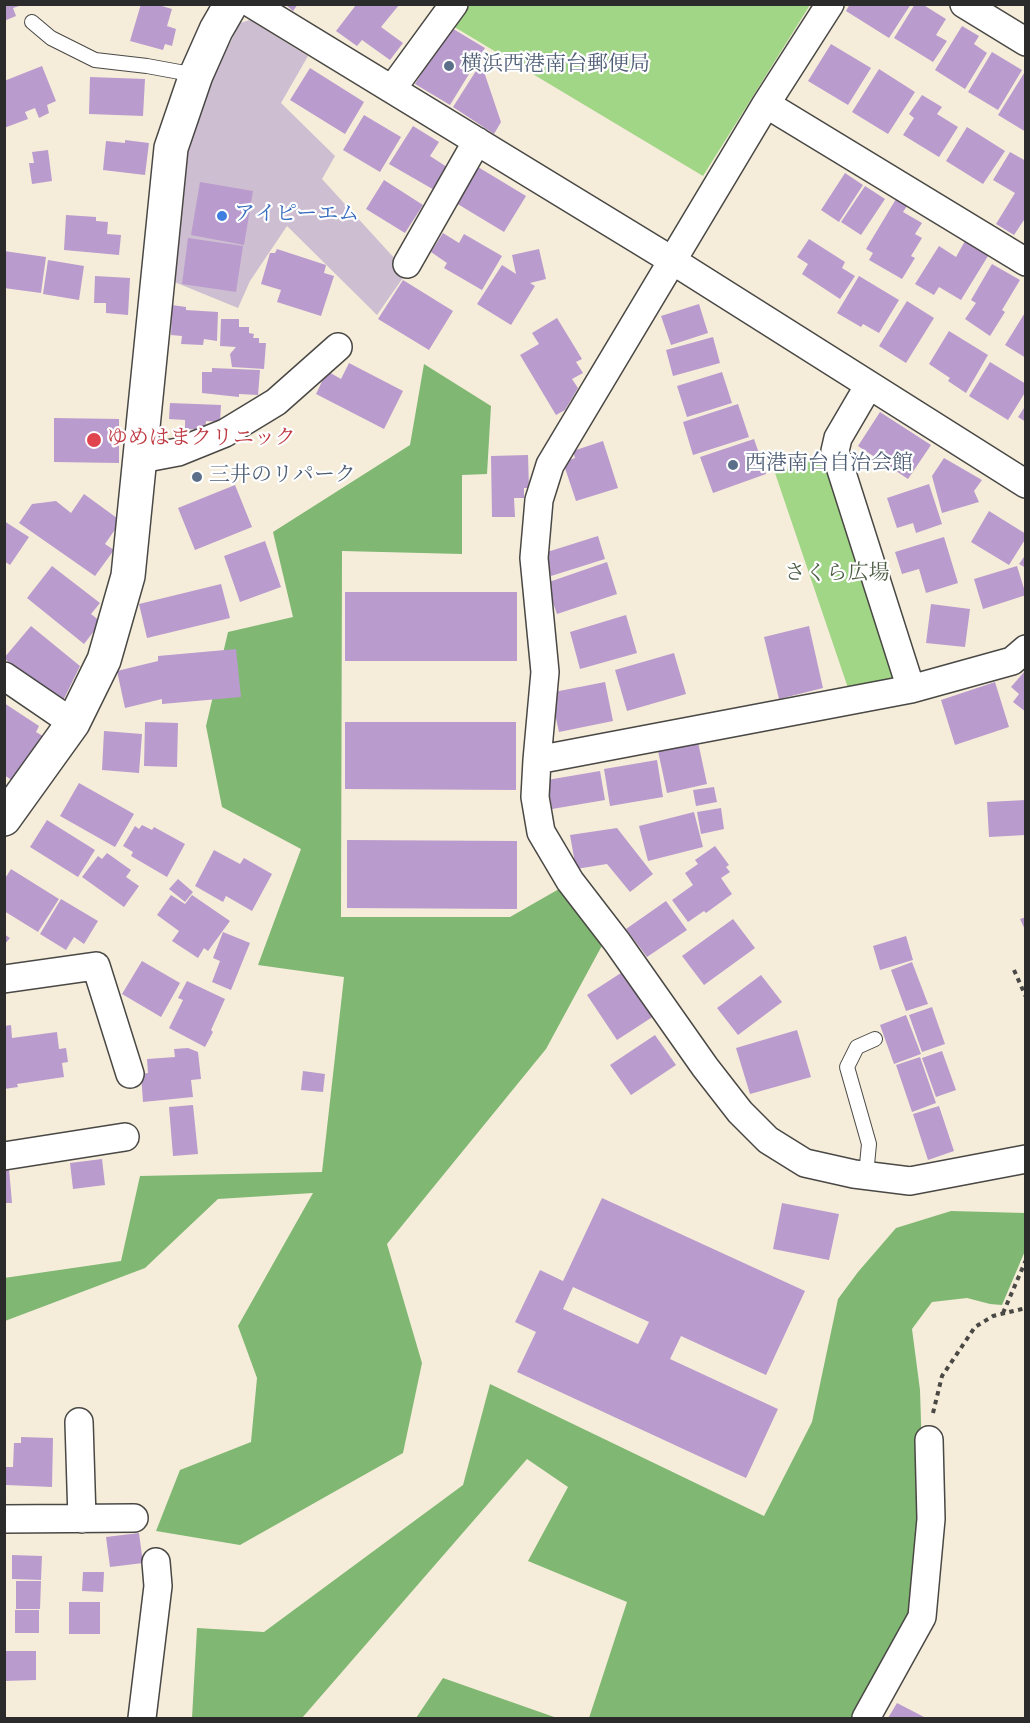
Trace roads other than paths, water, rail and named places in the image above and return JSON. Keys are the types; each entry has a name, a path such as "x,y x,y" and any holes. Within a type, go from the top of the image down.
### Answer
{"main road":[{"path":"4,819 73,723 104,660 128,576 171,148 196,75 216,30 231,4"}],"street":[{"path":"252,4 673,261 1026,484"},
{"path":"392,89 454,4"},
{"path":"830,4 766,104 555,455 539,500 534,558 545,672 535,797 541,831 570,881 617,942 705,1067 740,1112 768,1140 805,1163 866,1176 910,1181 1026,1159"},
{"path":"964,4 1026,42"},
{"path":"766,104 1026,262"},
{"path":"407,264 477,141"},
{"path":"141,459 178,452 225,433 276,402 338,347"},
{"path":"869,385 838,438 835,452 911,689"},
{"path":"537,760 911,689 1012,661 1026,649"},
{"path":"4,676 73,723"},
{"path":"4,980 96,966 130,1074"},
{"path":"4,1156 125,1137"},
{"path":"79,1422 82,1519"},
{"path":"866,1719 922,1617 931,1519 929,1440"},
{"path":"4,1519 134,1518"},
{"path":"142,1719 158,1586 156,1562"}],"lane":[{"path":"32,22 51,38 96,60 196,75"},
{"path":"866,1176 869,1144 847,1067 857,1047 875,1039"}],"place":[{"name":"横浜西港南台郵便局","path":"449,66"},
{"name":"アイピーエム","path":"222,216"},
{"name":"ゆめはまクリニック","path":"94,440"},
{"name":"西港南台自治会館","path":"733,465"},
{"name":"三井のリパーク","path":"197,477"}],"park label":[{"name":"さくら広場","path":"837,575"}]}
